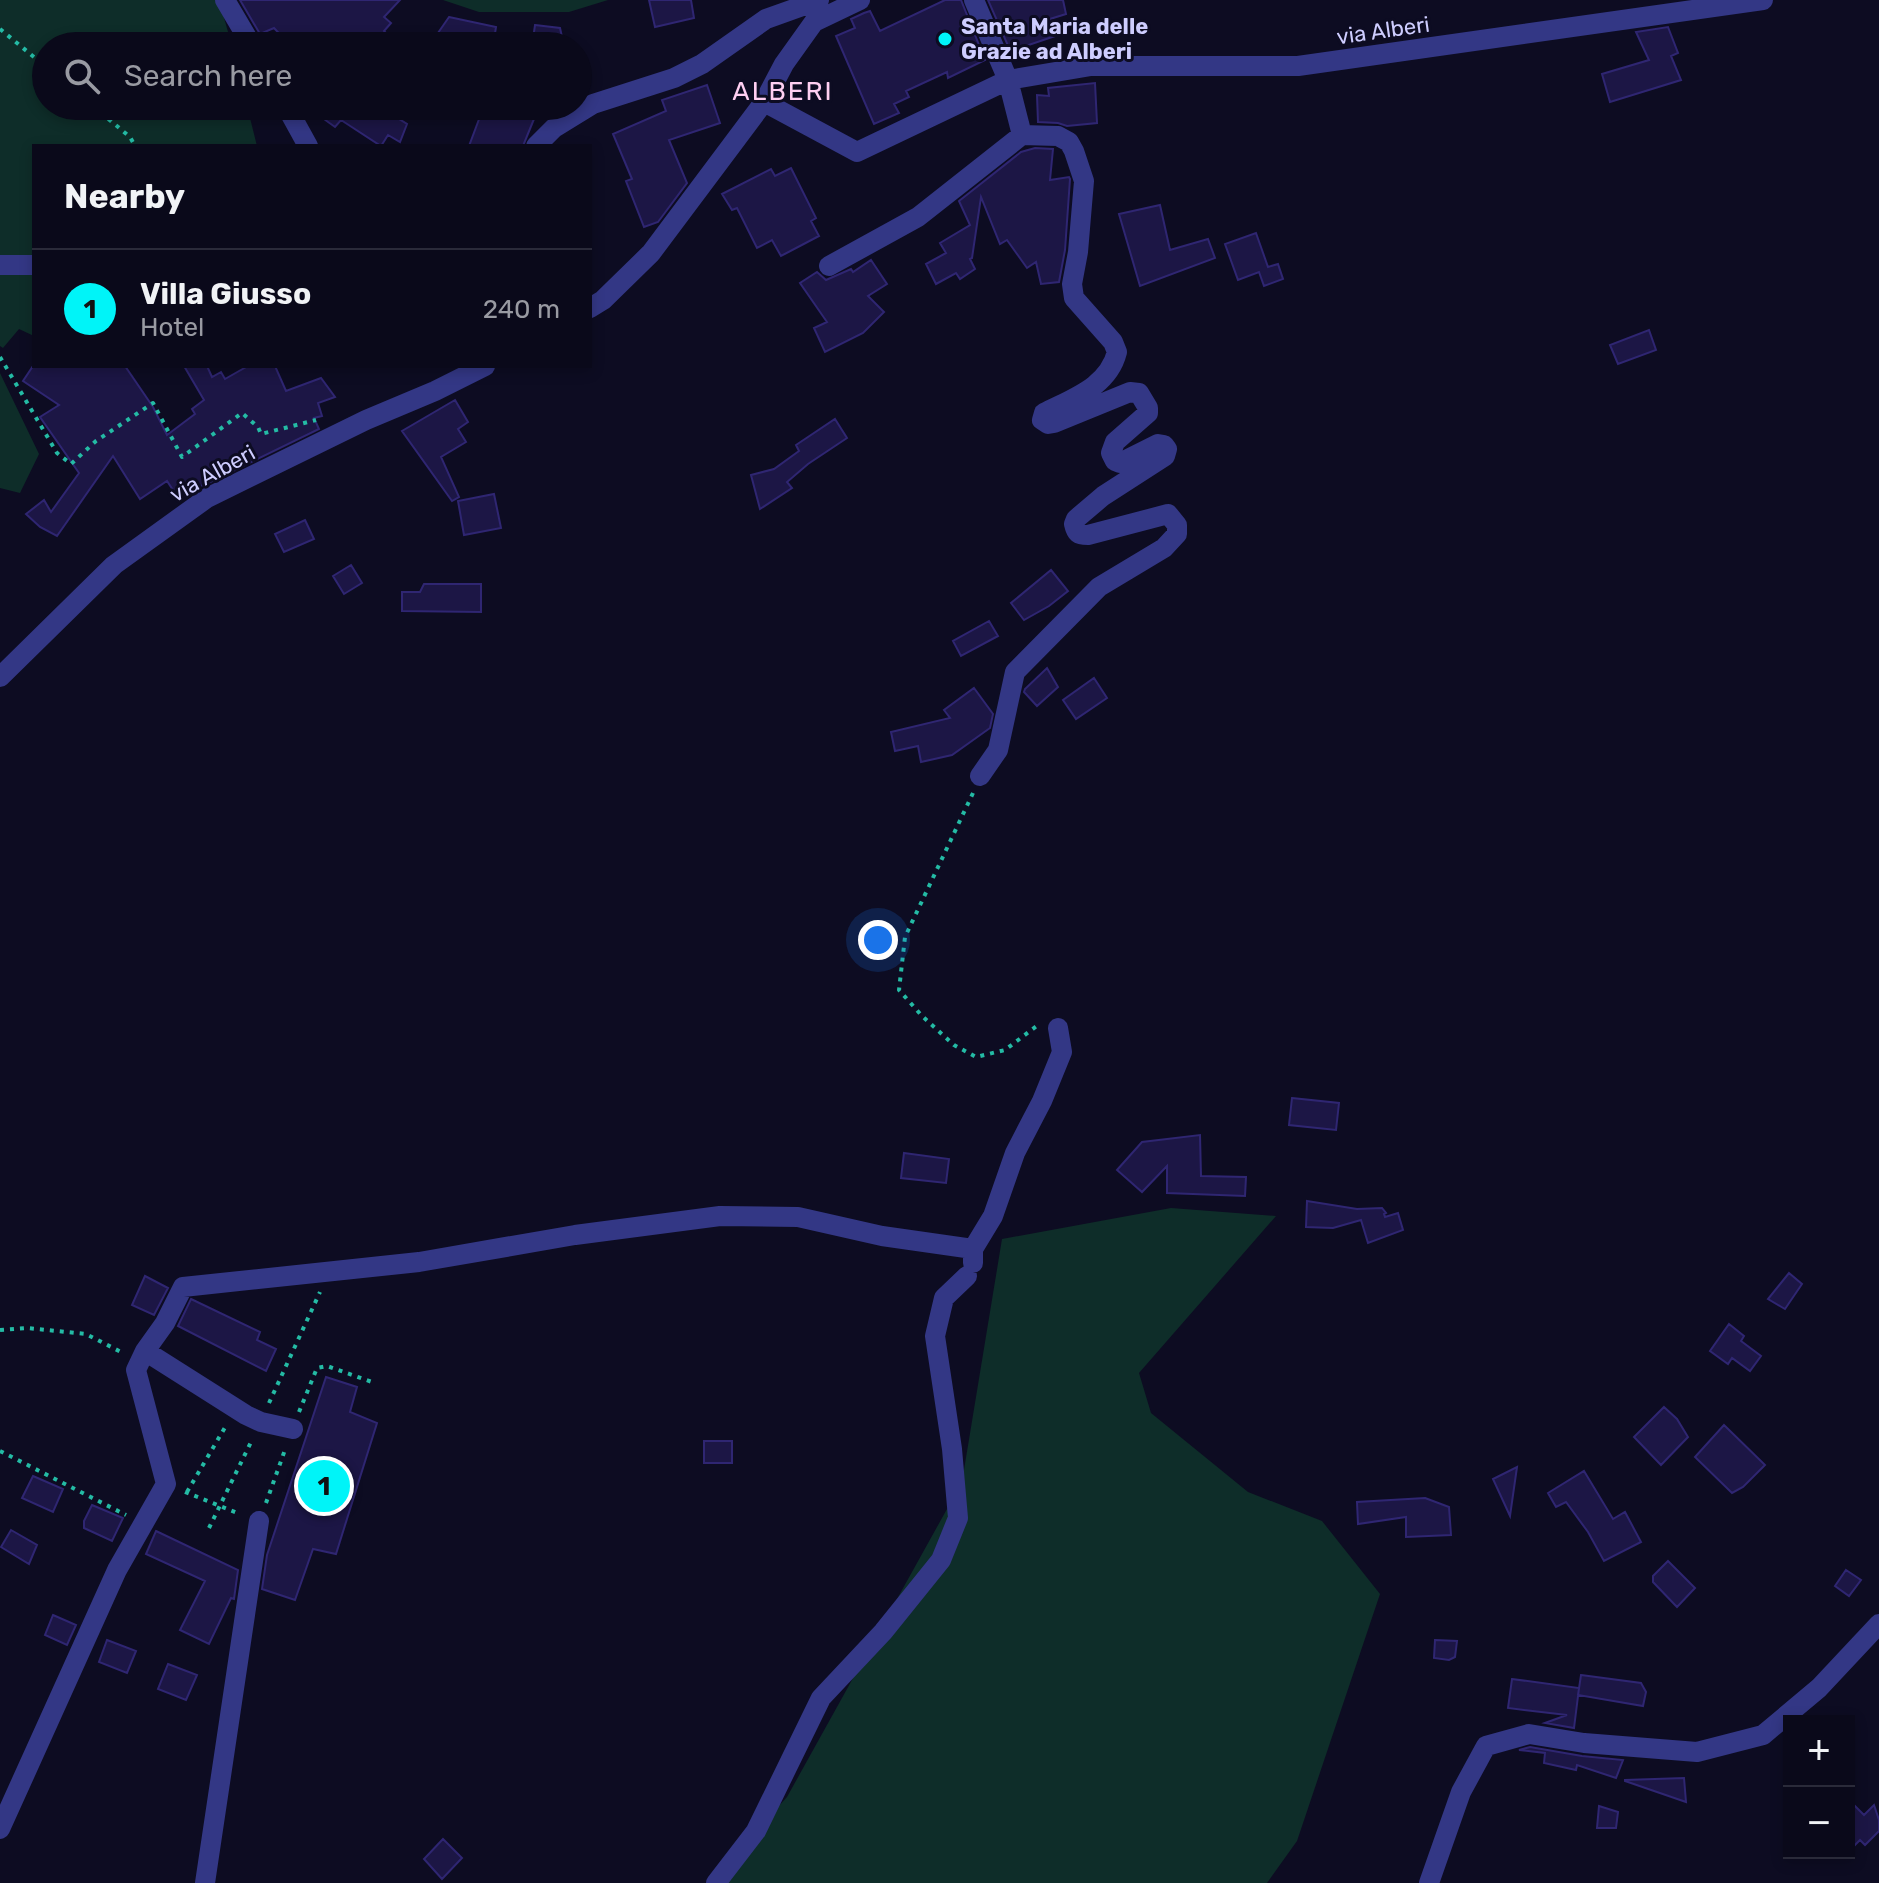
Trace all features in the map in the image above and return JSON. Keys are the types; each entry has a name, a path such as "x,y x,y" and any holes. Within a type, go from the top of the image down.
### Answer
{"street":[{"path":"225,0 244,32"},
{"path":"592,105 674,78 702,64 766,19 819,0"},
{"path":"592,307 603,300 651,253 764,102 784,64 814,22 860,0"},
{"path":"974,0 1008,80 1022,135"},
{"name":"via Alberi","path":"764,102 857,152 1008,80 1091,66 1298,66 1763,0"},
{"path":"294,120 307,144"},
{"path":"538,144 567,120"},
{"path":"829,266 918,217 1022,135 1058,136 1069,142 1084,181 1072,284 1074,298 1113,342 1117,352 1104,378 1091,390 1044,413 1042,420 1048,424 1054,423 1130,392 1139,393 1148,413 1115,442 1111,453 1120,463 1158,444 1167,449 1165,456 1103,496 1074,524 1081,535 1088,535 1168,514 1177,525 1177,534 1164,548 1099,587 1015,672 998,750 980,776"},
{"path":"0,265 32,265"},
{"name":"via Alberi","path":"0,677 114,565 207,498 481,368"},
{"path":"716,1883 756,1831 821,1698 883,1632 941,1560 958,1518 952,1449 935,1336 944,1298 971,1264 993,1216 1015,1153 1042,1101 1062,1052 1058,1028"},
{"path":"0,1829 117,1570 166,1484 136,1370 183,1287 419,1262 575,1235 706,1217 798,1217 882,1236 971,1264"},
{"path":"142,1356 261,1422 293,1429"},
{"path":"205,1883 259,1521"},
{"path":"1429,1883 1461,1792 1486,1746 1529,1734 1584,1743 1697,1752 1763,1735 1819,1688 1879,1624"}],"path":[{"path":"0,29 32,55"},
{"path":"110,120 134,144"},
{"path":"0,357 57,453 71,464 96,441 153,403 182,457 242,413 258,427 261,434 320,419"},
{"path":"980,776 905,937 899,990 954,1045 976,1057 1005,1050 1037,1024 1058,1028"},
{"path":"0,1330 27,1328 86,1334 142,1356"},
{"path":"187,1492 236,1408"},
{"path":"0,1451 143,1524"},
{"path":"166,1484 219,1507"}],"green space":[{"path":"0,0 219,0 228,32 32,32 32,120 250,120 256,144 32,144 32,335 19,329 3,348 0,346"},
{"path":"443,0 608,0 569,12 479,12"},
{"path":"0,373 39,454 20,493 0,488"},
{"path":"1171,1208 1276,1216 1139,1373 1151,1413 1248,1492 1322,1521 1380,1594 1297,1841 1267,1883 709,1883 787,1797 962,1482 1002,1239"}],"building":[{"path":"240,0 400,0 384,17 391,23 385,32 278,32 274,28 259,32"},
{"path":"649,0 691,0 694,18 655,27"},
{"path":"945,0 961,0 985,60 948,78 947,72 906,91 909,97 894,104 899,113 874,124 836,36 855,28 851,19 870,11 880,31"},
{"path":"988,0 1063,0 1066,14 1050,19 1055,36 1017,49 1016,45 1009,48"},
{"path":"449,17 496,27 495,32 439,32"},
{"path":"535,25 560,28 561,32 534,32"},
{"path":"1668,27 1678,53 1671,56 1681,80 1610,102 1602,74 1649,60 1636,32"},
{"path":"1095,83 1097,123 1067,126 1038,122 1037,95 1049,96 1048,88"},
{"path":"707,85 720,123 669,140 687,183 658,222 644,227 626,181 632,179 613,134 666,111 662,100"},
{"path":"325,120 341,120 335,127"},
{"path":"341,120 401,120 407,124 400,142 388,135 382,144"},
{"path":"479,120 534,120 524,144 470,144"},
{"path":"1035,148 1053,149 1050,180 1070,179 1065,250 1059,282 1041,284 1036,262 1027,268 1007,240 1000,244 981,197 970,259 975,269 960,279 956,273 936,284 926,264 946,253 940,243 970,225 959,201 1021,152"},
{"path":"791,168 816,218 811,221 819,236 781,256 772,240 757,248 737,208 732,210 722,194 771,169 775,176"},
{"path":"1160,205 1170,250 1208,239 1215,258 1140,286 1119,214"},
{"path":"1256,233 1268,267 1278,264 1283,279 1264,286 1259,272 1238,280 1225,244"},
{"path":"871,260 887,284 868,296 884,312 863,333 825,352 814,328 827,322 800,283 817,272 826,280 851,269 853,272"},
{"path":"1649,330 1656,350 1618,364 1610,345"},
{"path":"32,368 126,368 153,407 167,435 195,414 192,409 204,400 185,368 208,368 212,377 221,372 225,379 244,368 276,368 286,391 321,378 335,397 318,403 322,416 314,418 319,429 204,485 175,493 167,481 140,499 113,456 57,536 40,527 26,514 44,500 51,512 79,473 40,417 59,405 23,381"},
{"path":"455,400 468,422 458,429 466,442 441,457 459,497 452,501 402,431"},
{"path":"835,419 847,438 808,464 787,482 792,488 760,509 751,475 774,469 799,451 796,445"},
{"path":"494,494 501,528 464,535 458,501"},
{"path":"305,520 314,539 284,552 275,534"},
{"path":"351,565 362,583 344,594 333,576"},
{"path":"1051,570 1068,591 1024,620 1011,603"},
{"path":"424,584 481,584 481,612 402,611 402,592 420,592"},
{"path":"989,621 998,636 961,656 953,641"},
{"path":"1047,668 1058,687 1037,706 1024,692"},
{"path":"1094,678 1107,698 1076,719 1063,700"},
{"path":"974,688 993,714 990,728 952,755 921,762 918,746 895,751 891,732 950,718 944,710"},
{"path":"1292,1098 1339,1103 1336,1130 1289,1125"},
{"path":"1200,1135 1201,1176 1246,1177 1245,1196 1167,1193 1167,1166 1142,1192 1117,1170 1142,1142"},
{"path":"904,1153 949,1159 946,1183 901,1178"},
{"path":"1307,1201 1357,1209 1382,1208 1385,1217 1398,1213 1403,1230 1368,1243 1361,1220 1333,1228 1306,1227"},
{"path":"1789,1273 1802,1284 1785,1309 1768,1299"},
{"path":"145,1276 168,1288 154,1315 132,1305"},
{"path":"191,1299 260,1332 257,1340 276,1349 266,1371 178,1326"},
{"path":"1729,1324 1744,1336 1741,1341 1761,1356 1750,1371 1732,1358 1728,1364 1710,1351"},
{"path":"326,1377 357,1387 350,1412 377,1423 336,1554 313,1549 295,1600 262,1589 267,1555"},
{"path":"1664,1407 1677,1419 1688,1437 1661,1465 1634,1437"},
{"path":"1724,1425 1765,1465 1743,1487 1732,1493 1695,1457"},
{"path":"704,1441 732,1441 732,1463 704,1463"},
{"path":"1517,1467 1510,1516 1493,1479"},
{"path":"1584,1471 1613,1519 1625,1512 1641,1542 1604,1561 1566,1502 1556,1507 1548,1493"},
{"path":"33,1476 63,1489 53,1512 22,1498"},
{"path":"1425,1498 1449,1507 1451,1535 1406,1537 1406,1517 1358,1524 1357,1502"},
{"path":"92,1505 123,1518 112,1541 84,1528"},
{"path":"11,1530 37,1545 29,1564 1,1547"},
{"path":"156,1531 238,1570 234,1599 231,1598 209,1644 180,1630 205,1581 146,1554"},
{"path":"1668,1561 1695,1588 1677,1607 1653,1582 1653,1576"},
{"path":"1846,1570 1861,1580 1849,1596 1835,1586"},
{"path":"53,1615 76,1625 67,1645 45,1635"},
{"path":"107,1640 136,1651 127,1673 99,1662"},
{"path":"1435,1640 1457,1641 1455,1657 1449,1660 1434,1658"},
{"path":"168,1664 197,1675 186,1700 158,1689"},
{"path":"1581,1675 1641,1683 1646,1692 1643,1706 1578,1695"},
{"path":"1512,1679 1579,1688 1574,1728 1545,1723 1567,1715 1508,1708"},
{"path":"1530,1747 1623,1760 1616,1778 1577,1765 1576,1770 1544,1763 1545,1753 1519,1750"},
{"path":"1684,1778 1686,1802 1625,1781 1625,1780"},
{"path":"1874,1805 1879,1831 1865,1845 1860,1840 1855,1845 1855,1806 1864,1815"},
{"path":"1599,1806 1618,1812 1616,1828 1597,1828"},
{"path":"443,1839 462,1858 442,1879 424,1859"}],"place":[{"name":"Santa Maria delle Grazie ad Alberi","path":"945,39"},
{"name":"Villa Giusso","path":"324,1486"}],"district":[{"name":"ALBERI","path":"783,91"}]}
